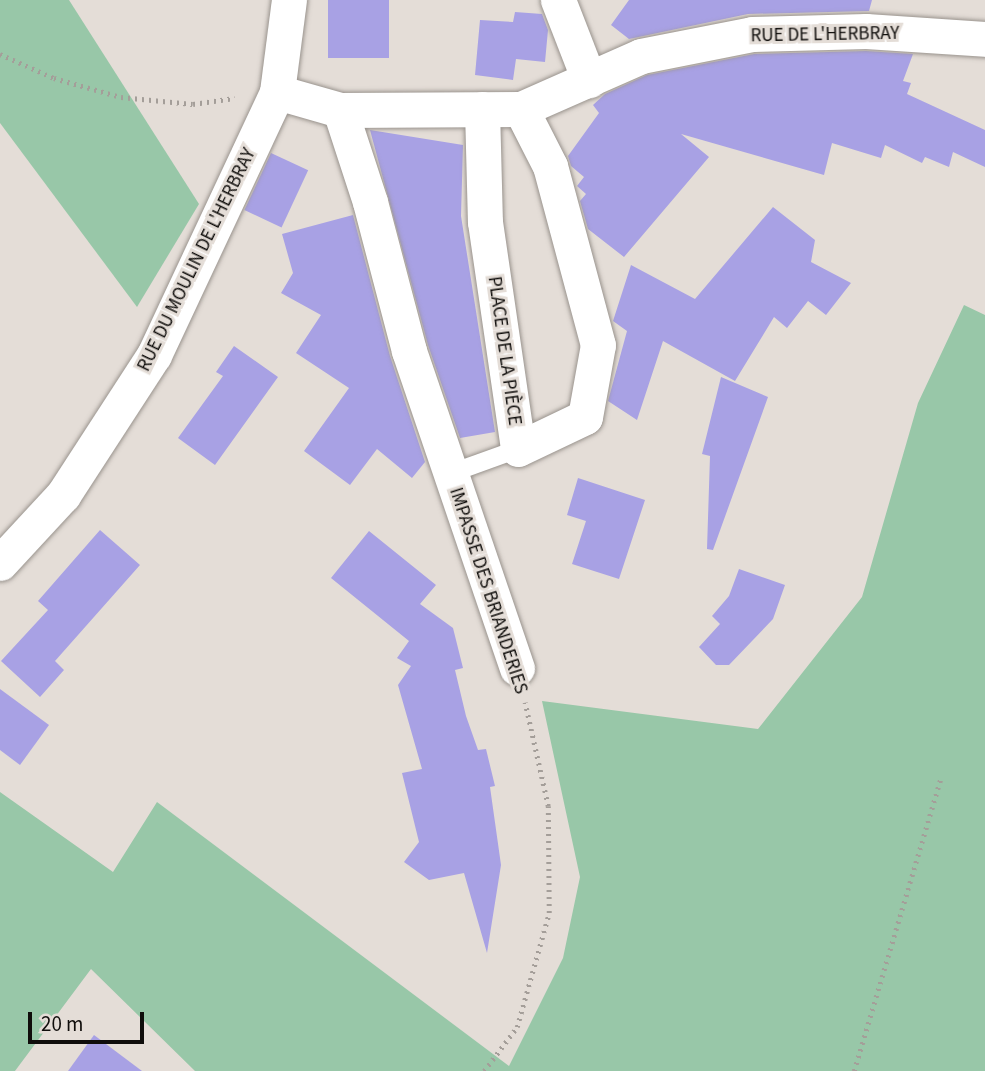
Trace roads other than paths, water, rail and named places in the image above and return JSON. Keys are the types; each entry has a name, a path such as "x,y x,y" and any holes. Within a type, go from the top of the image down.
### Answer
{"street":[{"name":"RUE DU MOULIN DE L'HERBRAY","path":"0,563 63,495 154,355 277,92 289,0"},
{"path":"558,0 589,80"},
{"name":"RUE DE L'HERBRAY","path":"277,92 340,110 521,109 641,56 751,34 866,31 985,39"},
{"name":"PLACE DE LA PIÈCE","path":"482,109 485,222 518,449 585,417 598,345 550,166 521,109"},
{"name":"IMPASSE DES BRIANDERIES","path":"340,110 449,474 517,668"}],"lane":[{"path":"449,474 518,449"}]}
